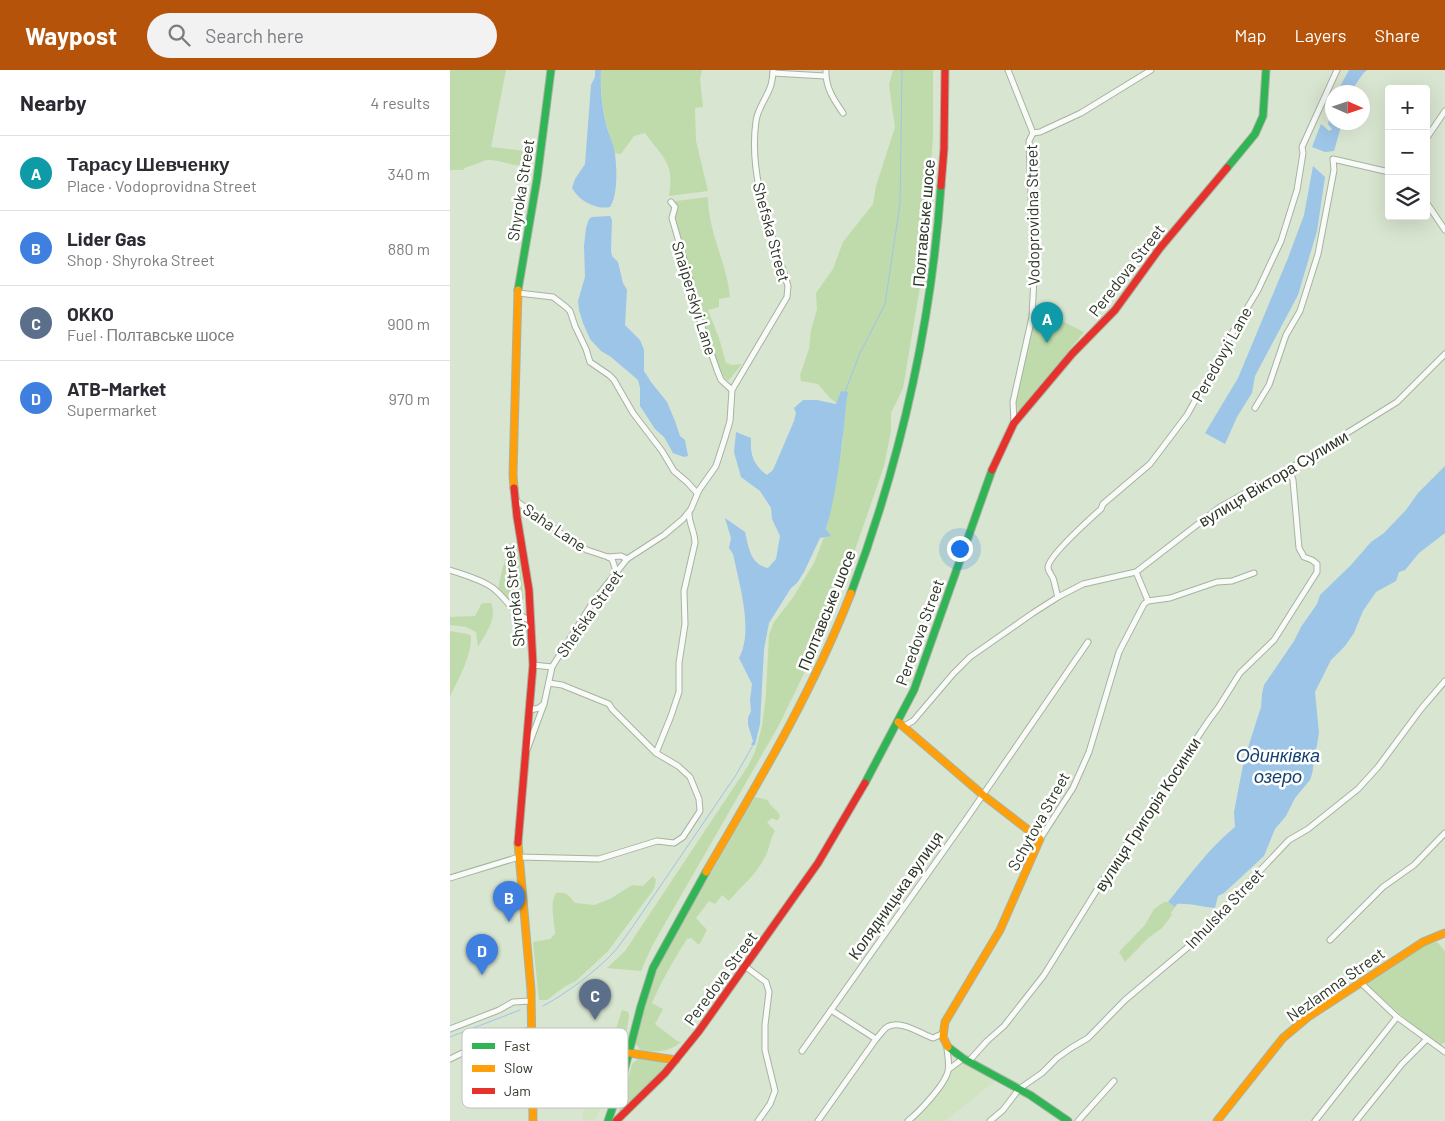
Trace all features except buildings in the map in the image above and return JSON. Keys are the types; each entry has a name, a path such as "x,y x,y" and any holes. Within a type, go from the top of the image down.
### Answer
{"street":[{"name":"Shyroka Street","path":"533,1028 518,836 533,665 529,590 513,475 518,293 538,170 551,70"},
{"path":"826,70 825,76 831,96 843,113"},
{"name":"Полтавське шосе","path":"628,1057 643,994 653,968 811,684 851,590 890,477 911,396 936,256 942,202 945,70"},
{"name":"Vodoprovidna Street","path":"1008,70 1033,133 1029,141 1034,277 1032,312 1013,402 1014,423"},
{"path":"1033,133 1040,132 1081,113 1151,70"},
{"name":"Peredova Street","path":"616,1121 657,1082 700,1031 818,863 901,724 930,651 971,526 993,468 1014,423 1072,354 1125,299 1160,248 1255,134 1263,116 1266,70"},
{"name":"Peredovyi Lane","path":"1058,597 1053,577 1048,569 1052,558 1101,509 1103,504 1150,464 1169,441 1187,415 1258,290 1281,241 1294,199 1303,153 1302,148 1337,70"},
{"path":"773,71 825,76"},
{"name":"Shefska Street","path":"533,665 552,667 593,602 616,572 628,559 664,535 689,512 697,494 716,466 730,421 732,390 787,297 788,286 758,189 755,157 755,133 758,111 771,86 773,71"},
{"path":"1430,132 1445,111"},
{"path":"1255,408 1269,385 1286,335 1300,311 1318,254 1334,170 1333,159 1385,171"},
{"name":"Snaiperskyi Lane","path":"671,202 675,207 672,218 694,294 696,308 721,380 732,390"},
{"path":"1430,208 1445,230"},
{"path":"518,293 554,297 570,311 590,362 614,380 633,413 674,470 697,494"},
{"name":"вулиця Віктора Сулими","path":"901,724 913,720 970,657 1058,597 1083,584 1136,572 1220,507 1289,469 1397,402 1445,354"},
{"name":"вулиця Григорія Косинки","path":"908,1121 933,1096 949,1070 966,1060 1004,1026 1044,975 1108,872 1208,720 1250,662 1269,646 1279,633 1317,572 1317,564 1304,557 1299,548 1293,480 1289,469"},
{"name":"Saha Lane","path":"515,500 587,550 608,557 621,556 628,559"},
{"path":"656,753 672,716 679,692 679,663 686,614 684,591 695,543 689,512"},
{"path":"608,557 612,559 616,572"},
{"path":"450,570 488,585 494,589 513,611 531,621"},
{"path":"1136,572 1148,601 1170,598 1217,582 1232,581 1254,573"},
{"name":"Schytova Street","path":"942,1034 945,1022 1000,930 1040,839 1073,788 1095,735 1102,703 1119,652 1139,612 1148,601"},
{"name":"Колядницька вулиця","path":"802,1051 983,795 1088,642"},
{"path":"526,752 544,704 552,667"},
{"name":"Inhulska Street","path":"990,1121 1003,1110 1019,1089 1042,1073 1057,1058 1088,1038 1125,1000 1188,947 1289,840 1315,824 1358,789 1378,767 1421,709 1445,681"},
{"path":"450,878 519,858 599,859 657,841 678,841 687,833 700,810 690,777 678,766 656,753 609,704 549,683"},
{"path":"530,710 544,704"},
{"path":"901,724 983,795 1040,839"},
{"path":"1330,940 1384,887 1414,865 1445,833"},
{"name":"Nezlamna Street","path":"1217,1121 1240,1089 1283,1038 1308,1017 1423,942 1445,933"},
{"path":"746,967 766,982 769,992 765,1025 765,1050 774,1091 770,1104 758,1121"},
{"path":"1360,982 1398,1017 1445,1052"},
{"path":"450,1029 499,1010 513,1002 531,1000"},
{"path":"831,1010 876,1039"},
{"path":"1315,1121 1398,1017"},
{"path":"818,1121 876,1039 887,1027 902,1025 933,1038 942,1034 943,1041 947,1047 966,1060 1044,1103 1068,1121"},
{"path":"1356,1121 1402,1064 1427,1039"},
{"path":"947,1047 949,1070"},
{"path":"629,1053 676,1060"},
{"path":"450,1060 462,1054"},
{"path":"1078,1121 1114,1081"},
{"name":"Shyroka Street","path":"533,1108 533,1121"},
{"name":"Полтавське шосе","path":"608,1121 613,1108"}],"shaded area":[{"path":"450,70 506,70 491,147 533,152 530,162 515,165 486,160 463,170 450,170"},
{"path":"601,70 702,70 700,79 703,107 695,108 696,141 708,191 669,196 669,168 662,155 645,133 634,136 621,154 615,153 608,133 604,112"},
{"path":"893,70 933,70 933,137 924,263 903,388 891,413 891,431 884,466 855,550 814,653 779,725 652,946 641,971 607,968 625,951 748,766 755,752 762,726 766,695 769,635 774,622 792,599 814,563 826,532 843,440 844,409 830,398 818,384 801,381 800,375 809,349 811,330 817,309 816,293 833,269 843,242 873,204 876,186 895,127 889,85"},
{"path":"708,197 711,223 730,297 719,299 719,307 708,310 726,363 733,365 742,364 728,381 720,372 672,217 676,201"},
{"path":"1036,308 1084,332 1018,412 1015,398"},
{"path":"511,543 517,543 524,599 517,605 512,605 498,589"},
{"path":"491,603 493,615 490,626 478,647 476,632 466,627 450,625 450,617 475,616 481,604"},
{"path":"450,631 468,634 471,636 471,644 467,659 450,697"},
{"path":"755,797 768,800 780,816 778,820 772,818 767,822 775,831 767,854 757,869 729,901 722,895 715,904 709,901 696,918 707,930 699,945 691,938 687,939 656,994 652,1003 663,1009 655,1024 681,1042 662,1051 640,1050 634,1041 647,995 658,968 671,942"},
{"path":"653,876 656,880 654,889 608,951 576,981 564,987 547,1000 539,1000 533,942 550,939 555,934 553,902 556,893 567,894 575,903 594,905 610,899 632,885 643,886"},
{"path":"1164,902 1168,902 1175,907 1171,913 1172,915 1162,928 1148,938 1125,962 1119,952 1145,925 1154,909"},
{"path":"1437,942 1445,951 1445,1042 1439,1046 1365,983 1425,945"},
{"path":"622,1010 628,1012 627,1028 616,1028"},
{"path":"639,1058 665,1062 667,1066 628,1103 628,1081 632,1064"},
{"path":"963,1062 996,1080 945,1121 912,1121 934,1095 954,1065"},
{"path":"584,1108 600,1108 595,1121 582,1120"}],"water":[{"path":"595,70 601,70 603,111 614,150 616,167 613,202 610,207 605,208 583,201 572,188 575,179 585,164 591,85 595,77"},
{"path":"1349,70 1367,70 1355,85 1341,85"},
{"path":"1321,124 1325,130 1340,130 1334,151 1325,152 1312,147"},
{"path":"1313,166 1325,177 1317,231 1298,295 1255,376 1252,393 1237,417 1225,444 1205,433 1238,378 1288,258 1304,215"},
{"path":"610,216 612,220 612,256 618,262 623,283 627,290 625,325 640,340 644,350 644,371 667,402 680,436 685,440 688,456 684,457 673,453 664,437 655,429 640,406 638,380 601,351 590,339 583,323 578,301 585,277 584,246 586,228 589,219 592,217"},
{"path":"841,391 848,392 836,483 826,529 831,536 820,538 804,572 797,583 791,588 769,623 764,649 760,724 755,745 751,745 753,741 748,718 751,711 752,684 739,658 745,634 744,607 733,554 729,548 731,538 725,518 745,532 749,549 754,559 757,563 768,568 776,559 780,536 772,519 771,508 760,491 741,477 734,452 736,432 751,438 753,459 758,467 767,475 773,470 794,421 796,413 794,408 803,400 817,400 836,404"},
{"name":"Одинківка озеро","path":"1445,466 1445,533 1419,553 1405,570 1399,572 1396,581 1376,592 1363,611 1354,633 1345,646 1331,660 1315,692 1319,733 1310,780 1295,798 1286,816 1275,829 1264,856 1224,893 1218,896 1215,908 1182,904 1177,904 1175,907 1168,902 1208,853 1235,827 1234,812 1244,760 1261,707 1264,685 1294,641 1317,604 1320,595 1351,565 1371,542 1384,533 1406,510 1418,493"}],"waterway":[{"path":"845,392 860,353 885,304 900,204 902,70"},
{"path":"543,1006 579,983 616,949 736,775 753,745"},
{"path":"473,1028 520,1010"},
{"path":"450,1037 462,1032"}],"traffic: fast":[{"path":"518,290 537,179 551,70"},
{"path":"1227,168 1255,134 1263,116 1266,70"},
{"path":"851,593 885,493 911,393 930,291 941,186"},
{"path":"865,783 914,690 992,470"},
{"path":"628,1056 653,968 706,872"},
{"path":"948,1047 964,1059 1030,1095 1068,1121"},
{"path":"608,1121 612,1108"}],"traffic: slow":[{"path":"514,488 518,290"},
{"path":"706,872 784,735 820,665 851,593"},
{"path":"898,722 983,795 1040,839 1000,930 945,1022 943,1037 948,1047"},
{"path":"518,843 531,990 532,1028"},
{"path":"1217,1121 1283,1038 1308,1017 1423,942 1445,933"},
{"path":"628,1053 676,1060"},
{"path":"533,1108 533,1121"}],"traffic: jam":[{"path":"941,186 944,149 945,70"},
{"path":"992,470 1014,423 1072,354 1115,310 1160,248 1227,168"},
{"path":"514,488 529,590 533,665 518,843"},
{"path":"616,1121 665,1073 699,1031 818,863 865,783"}],"place":[{"name":"Тарасу Шевченку","path":"1047,343"},
{"name":"Lider Gas","path":"509,922"},
{"name":"ATB-Market","path":"482,975"},
{"name":"OKKO","path":"595,1020"}]}
